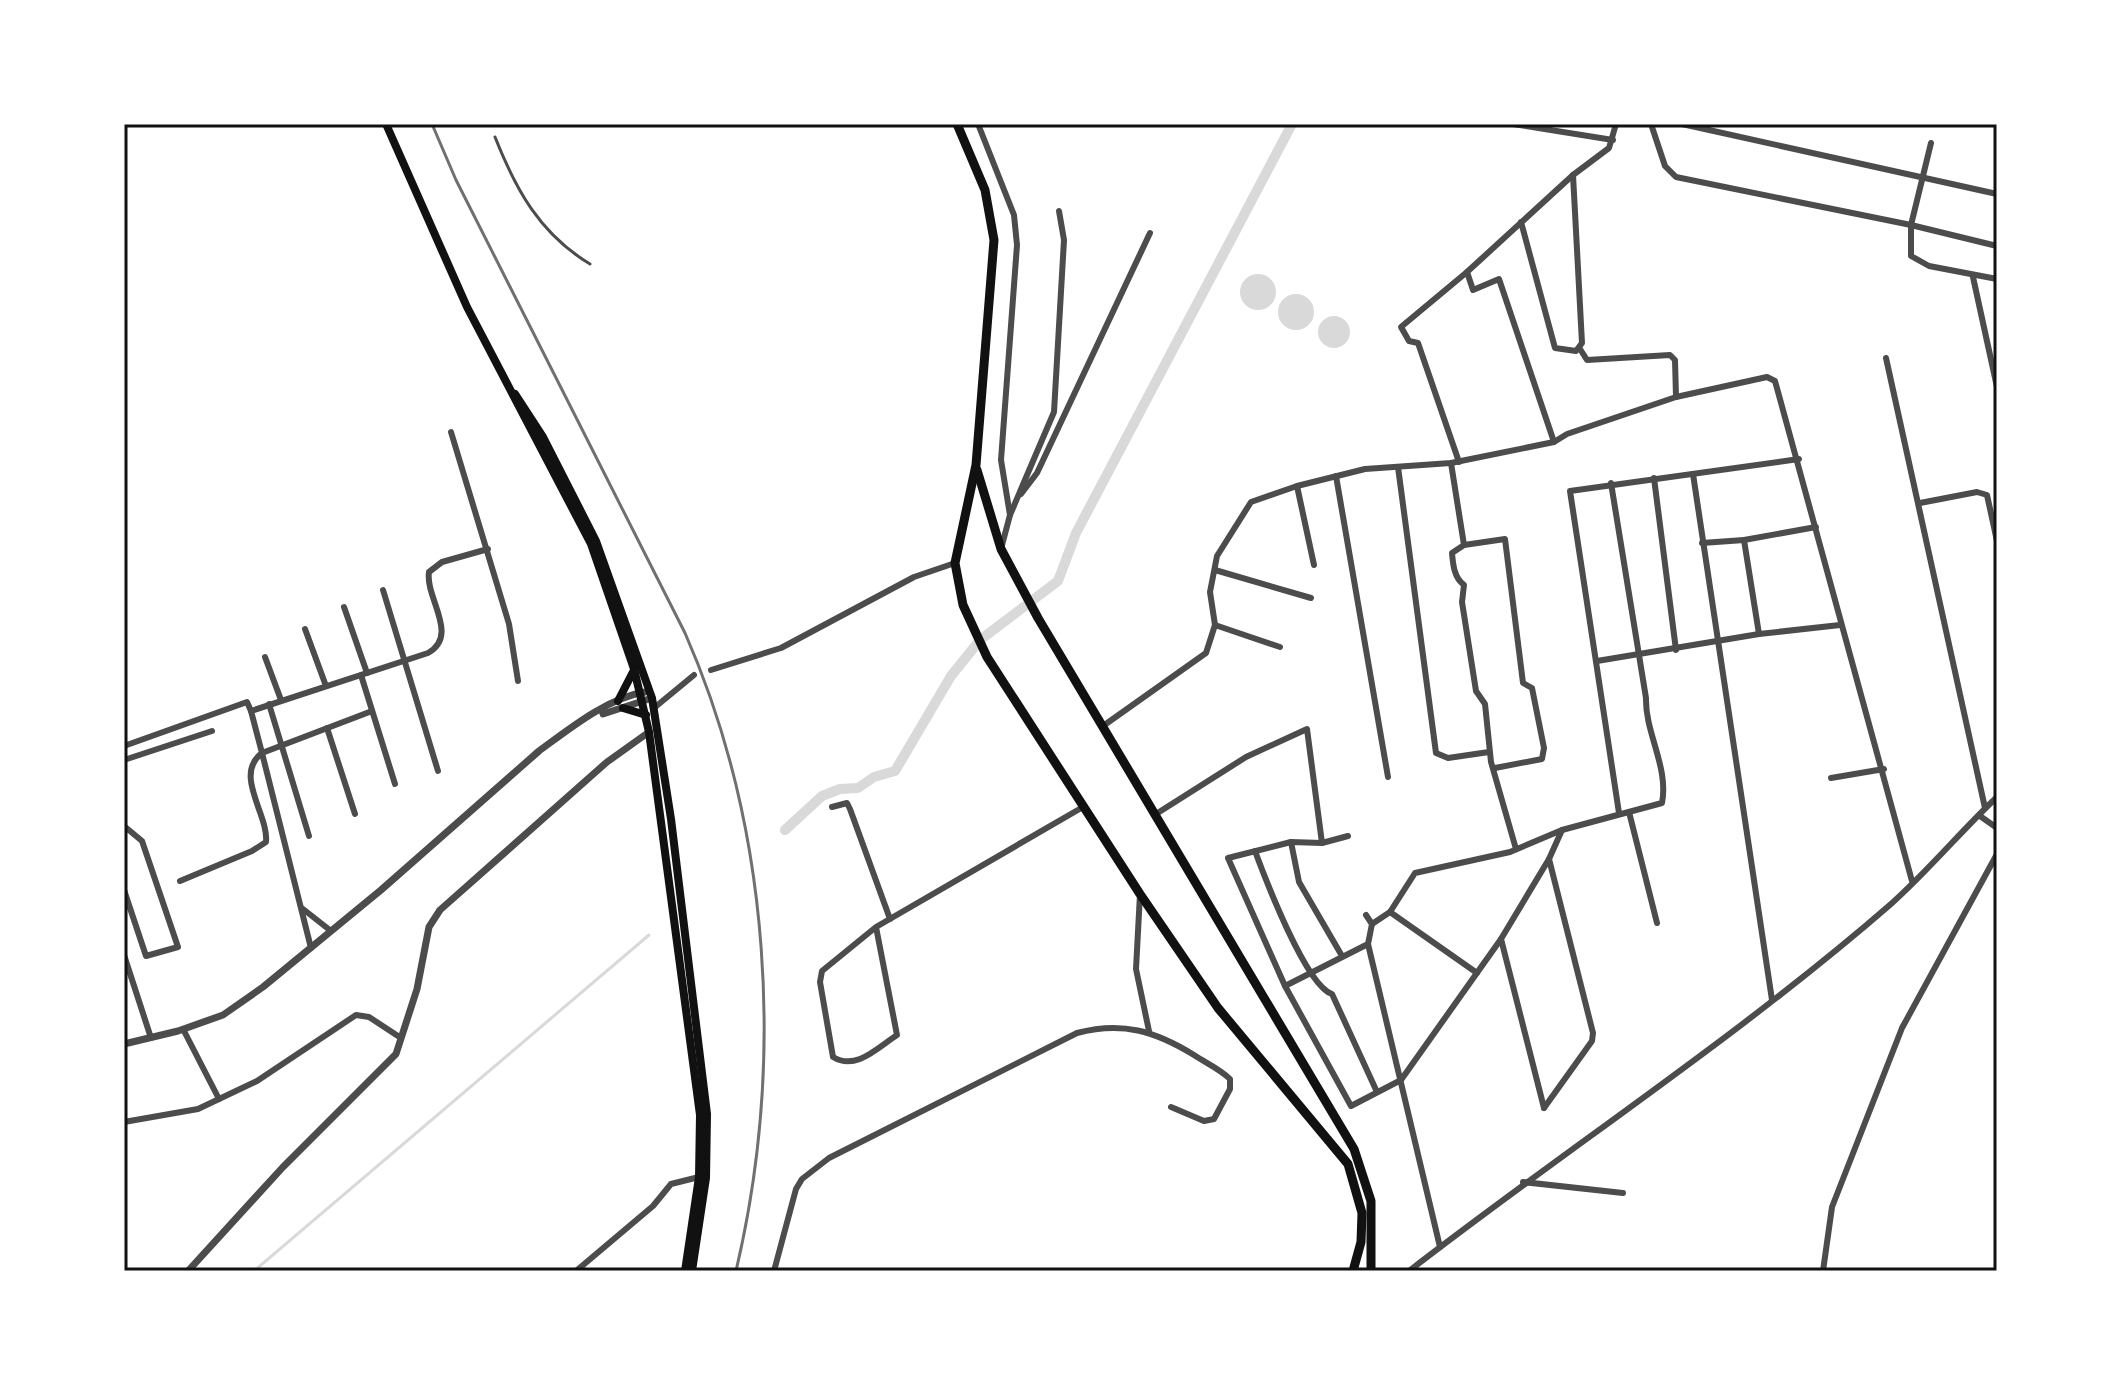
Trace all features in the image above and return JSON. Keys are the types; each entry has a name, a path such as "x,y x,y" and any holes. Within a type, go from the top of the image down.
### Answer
{"main road":[{"path":"386,124 439,248 514,394 543,437 596,541 646,696 649,732 656,744 707,1114 706,1178 692,1271"},
{"path":"957,124 985,190 994,240 976,465 955,563 970,625 987,657 1140,894 1243,1041 1348,1164 1362,1213 1361,1242 1353,1271"},
{"path":"514,394 516,405 591,544 634,669 654,708 696,1077 699,1177 685,1271"},
{"path":"976,465 1009,566 1354,1149 1371,1201 1371,1271"},
{"path":"634,669 621,704 646,715"}],"street":[{"path":"978,124 1014,215 1017,245 1001,460 1010,515"},
{"path":"1513,124 1613,140"},
{"path":"1459,462 1418,343 1409,341 1401,327 1467,272 1573,175 1609,148 1616,124"},
{"path":"1651,124 1665,166 1676,177 1911,225 1997,246"},
{"path":"1682,124 1997,194"},
{"path":"1931,143 1925,178 1911,225 1911,256 1929,266 1973,277 1997,279"},
{"path":"1573,175 1580,349 1587,360 1670,355 1675,360 1676,397"},
{"path":"1001,549 1010,515 1054,412 1064,240 1059,211"},
{"path":"1521,222 1555,348 1566,352 1580,349"},
{"path":"1018,496 1037,473 1150,233"},
{"path":"1467,272 1473,290 1499,279 1554,442"},
{"path":"1973,277 1997,387"},
{"path":"1886,358 1985,808"},
{"path":"1103,726 1206,653 1215,625 1210,592 1215,570 1224,541 1251,502 1336,476 1459,462 1554,442 1567,434 1676,397 1767,377 1775,381 1799,459 1840,625 1884,769 1912,881"},
{"path":"451,432 509,624 518,681"},
{"path":"1619,813 1570,491 1799,459"},
{"path":"1451,463 1464,545"},
{"path":"1398,467 1436,753 1448,758 1489,752"},
{"path":"1693,474 1772,1000"},
{"path":"1336,476 1388,777"},
{"path":"1654,478 1676,650"},
{"path":"1372,924 1390,912 1415,873 1516,849 1562,830 1659,804 1663,798 1656,744 1645,718 1646,698 1611,483"},
{"path":"1297,486 1314,565"},
{"path":"1920,503 1977,492 1987,495 1997,541"},
{"path":"1702,543 1744,540 1816,527"},
{"path":"1495,768 1542,759 1544,748 1532,688 1523,683 1505,539 1464,545 1452,553 1456,574 1464,585 1462,602 1476,691 1485,704 1489,752 1516,849"},
{"path":"1744,540 1759,634"},
{"path":"251,711 404,662 435,649 442,635 429,572 442,562 488,549"},
{"path":"711,670 781,648 914,577 955,563"},
{"path":"1215,570 1311,598"},
{"path":"383,590 438,771"},
{"path":"344,607 395,784"},
{"path":"1215,625 1280,647"},
{"path":"1597,661 1759,634 1840,625"},
{"path":"305,629 326,686"},
{"path":"265,657 281,700"},
{"path":"654,708 694,675"},
{"path":"124,1044 223,1015 311,948 512,773 570,728 646,696"},
{"path":"124,746 247,702 311,948"},
{"path":"269,704 309,836"},
{"path":"180,881 252,851 266,842 251,781 253,764 262,753 372,711"},
{"path":"327,728 355,814"},
{"path":"1156,814 1246,757 1307,729 1322,843"},
{"path":"124,760 212,731"},
{"path":"188,1271 283,1167 388,1064 401,1038 417,989 429,927 440,910 607,762 649,732"},
{"path":"1831,778 1884,769"},
{"path":"1409,1271 1523,1182 1701,1058 1893,902 1997,797"},
{"path":"832,807 847,803 890,919"},
{"path":"876,927 897,1035 853,1063 843,1063 833,1057 820,982 822,971 876,927 1083,807"},
{"path":"1629,812 1657,923"},
{"path":"1980,816 1997,828"},
{"path":"124,826 142,841 178,947 146,956 124,890"},
{"path":"1348,836 1322,843 1291,842 1228,858 1285,986 1351,1106 1401,1080 1501,939 1549,859 1562,830"},
{"path":"1291,842 1299,882 1342,956"},
{"path":"1255,851 1264,884 1281,910 1309,972 1325,992 1332,994 1377,1092"},
{"path":"1823,1271 1832,1207 1902,1028 1997,854"},
{"path":"1501,939 1544,1108 1592,1041 1593,1033 1549,859"},
{"path":"1140,894 1136,969 1149,1031"},
{"path":"300,906 331,931"},
{"path":"1390,912 1477,973"},
{"path":"1366,915 1372,924 1368,944 1440,1247"},
{"path":"1285,986 1368,944"},
{"path":"124,955 151,1038"},
{"path":"124,1122 170,1117 219,1099 257,1081 356,1015 369,1017 401,1038"},
{"path":"774,1271 796,1189 802,1179 829,1158 1077,1033 1116,1026 1149,1031 1228,1076 1231,1083 1216,1117 1211,1121 1171,1107"},
{"path":"183,1029 219,1099"},
{"path":"576,1271 653,1206 671,1184 699,1177"},
{"path":"1523,1182 1623,1193"}],"lane":[{"path":"495,137 519,192 533,214 565,249 590,264"}],"shaded area":[{"path":"1258,274 1271,279 1276,292 1271,305 1258,310 1245,305 1240,292 1245,279"},
{"path":"1296,294 1309,299 1314,312 1309,325 1296,330 1283,325 1278,312 1283,299"},
{"path":"1334,316 1346,320 1350,332 1346,344 1334,348 1322,344 1318,332 1322,320"}],"waterway":[{"path":"785,830 822,796 840,789 858,788 874,777 895,771 951,676 980,640 1058,581 1076,533 1292,124"},
{"path":"254,1271 649,935"}],"railway":[{"path":"432,124 456,180 685,633 714,708 736,786 752,866 761,948 764,1029 761,1111 751,1192 736,1271"}]}
